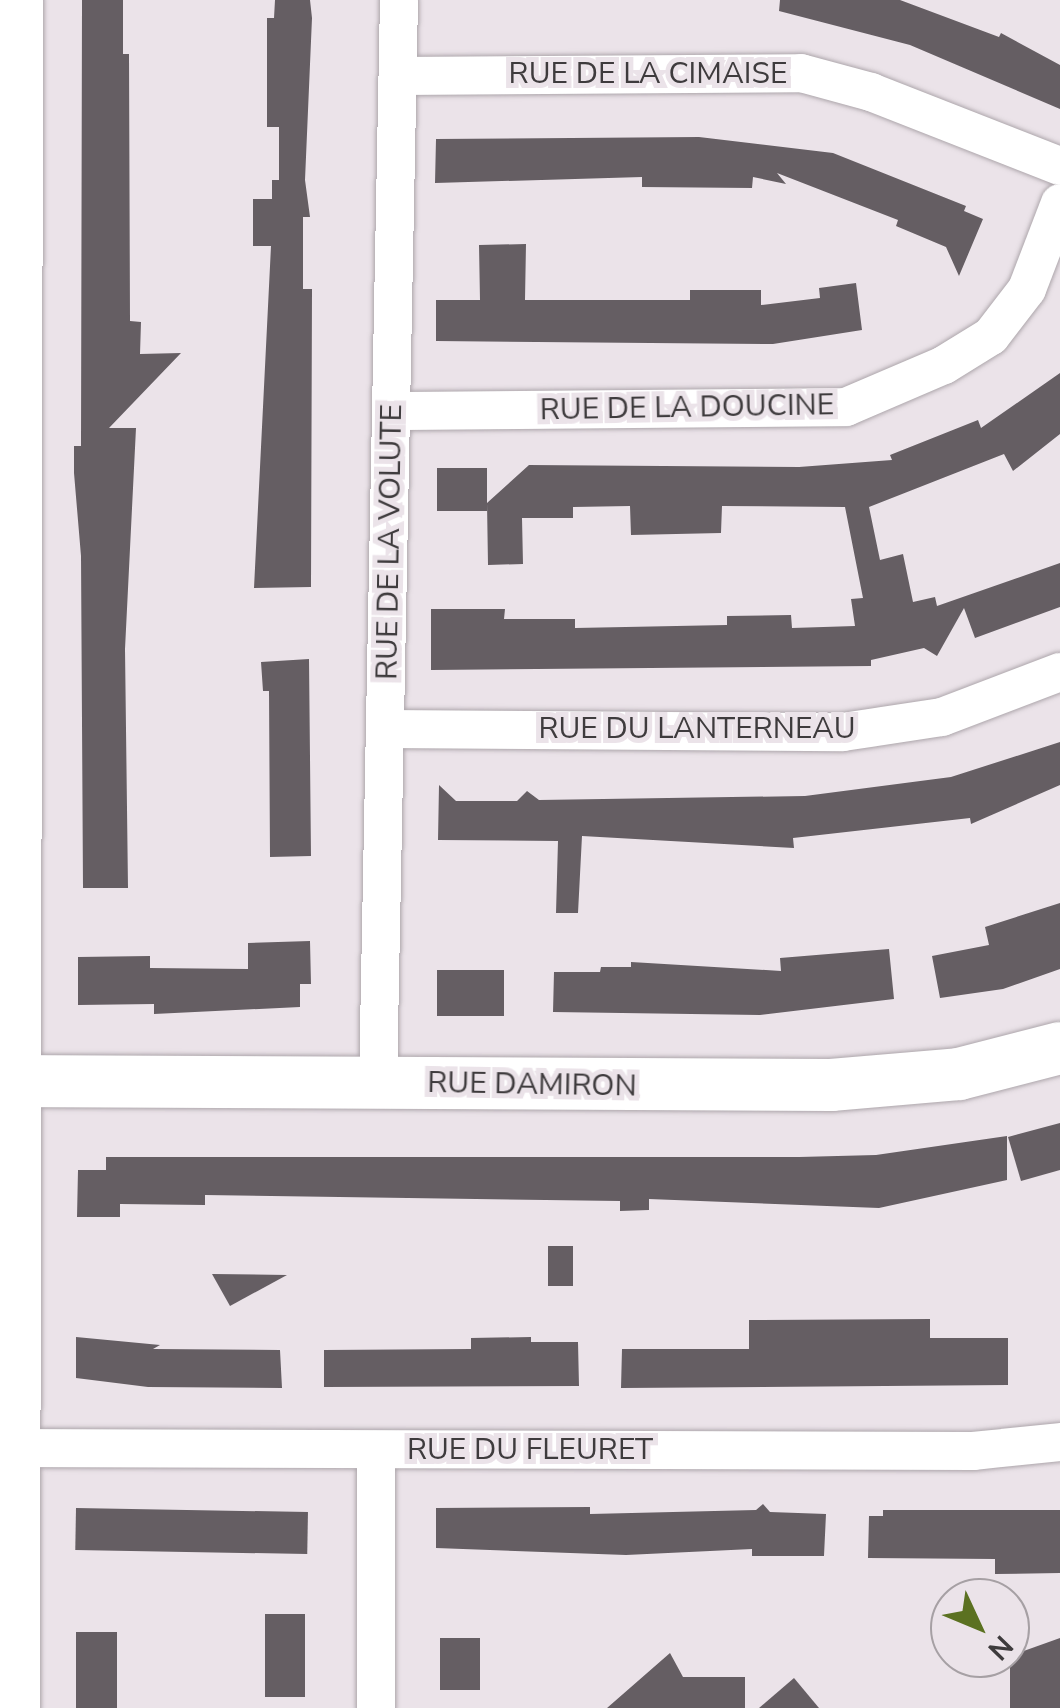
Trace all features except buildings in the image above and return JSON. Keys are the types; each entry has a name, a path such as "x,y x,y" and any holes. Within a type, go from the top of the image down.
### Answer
{"street":[{"path":"14,1708 7,1448 7,1081 17,0"},
{"name":"RUE DE LA VOLUTE","path":"378,1083 399,0"},
{"name":"RUE DE LA CIMAISE","path":"398,76 801,73 871,92 1060,166"},
{"name":"RUE DE LA DOUCINE","path":"394,411 846,407 944,365 991,336 1027,289 1060,203"},
{"name":"RUE DU LANTERNEAU","path":"386,729 842,732 942,716 1060,672"},
{"name":"RUE DAMIRON","path":"7,1081 831,1084 959,1074 1060,1048"},
{"name":"RUE DU FLEURET","path":"7,1448 973,1450 1060,1442"},
{"path":"376,1450 376,1708"}]}
